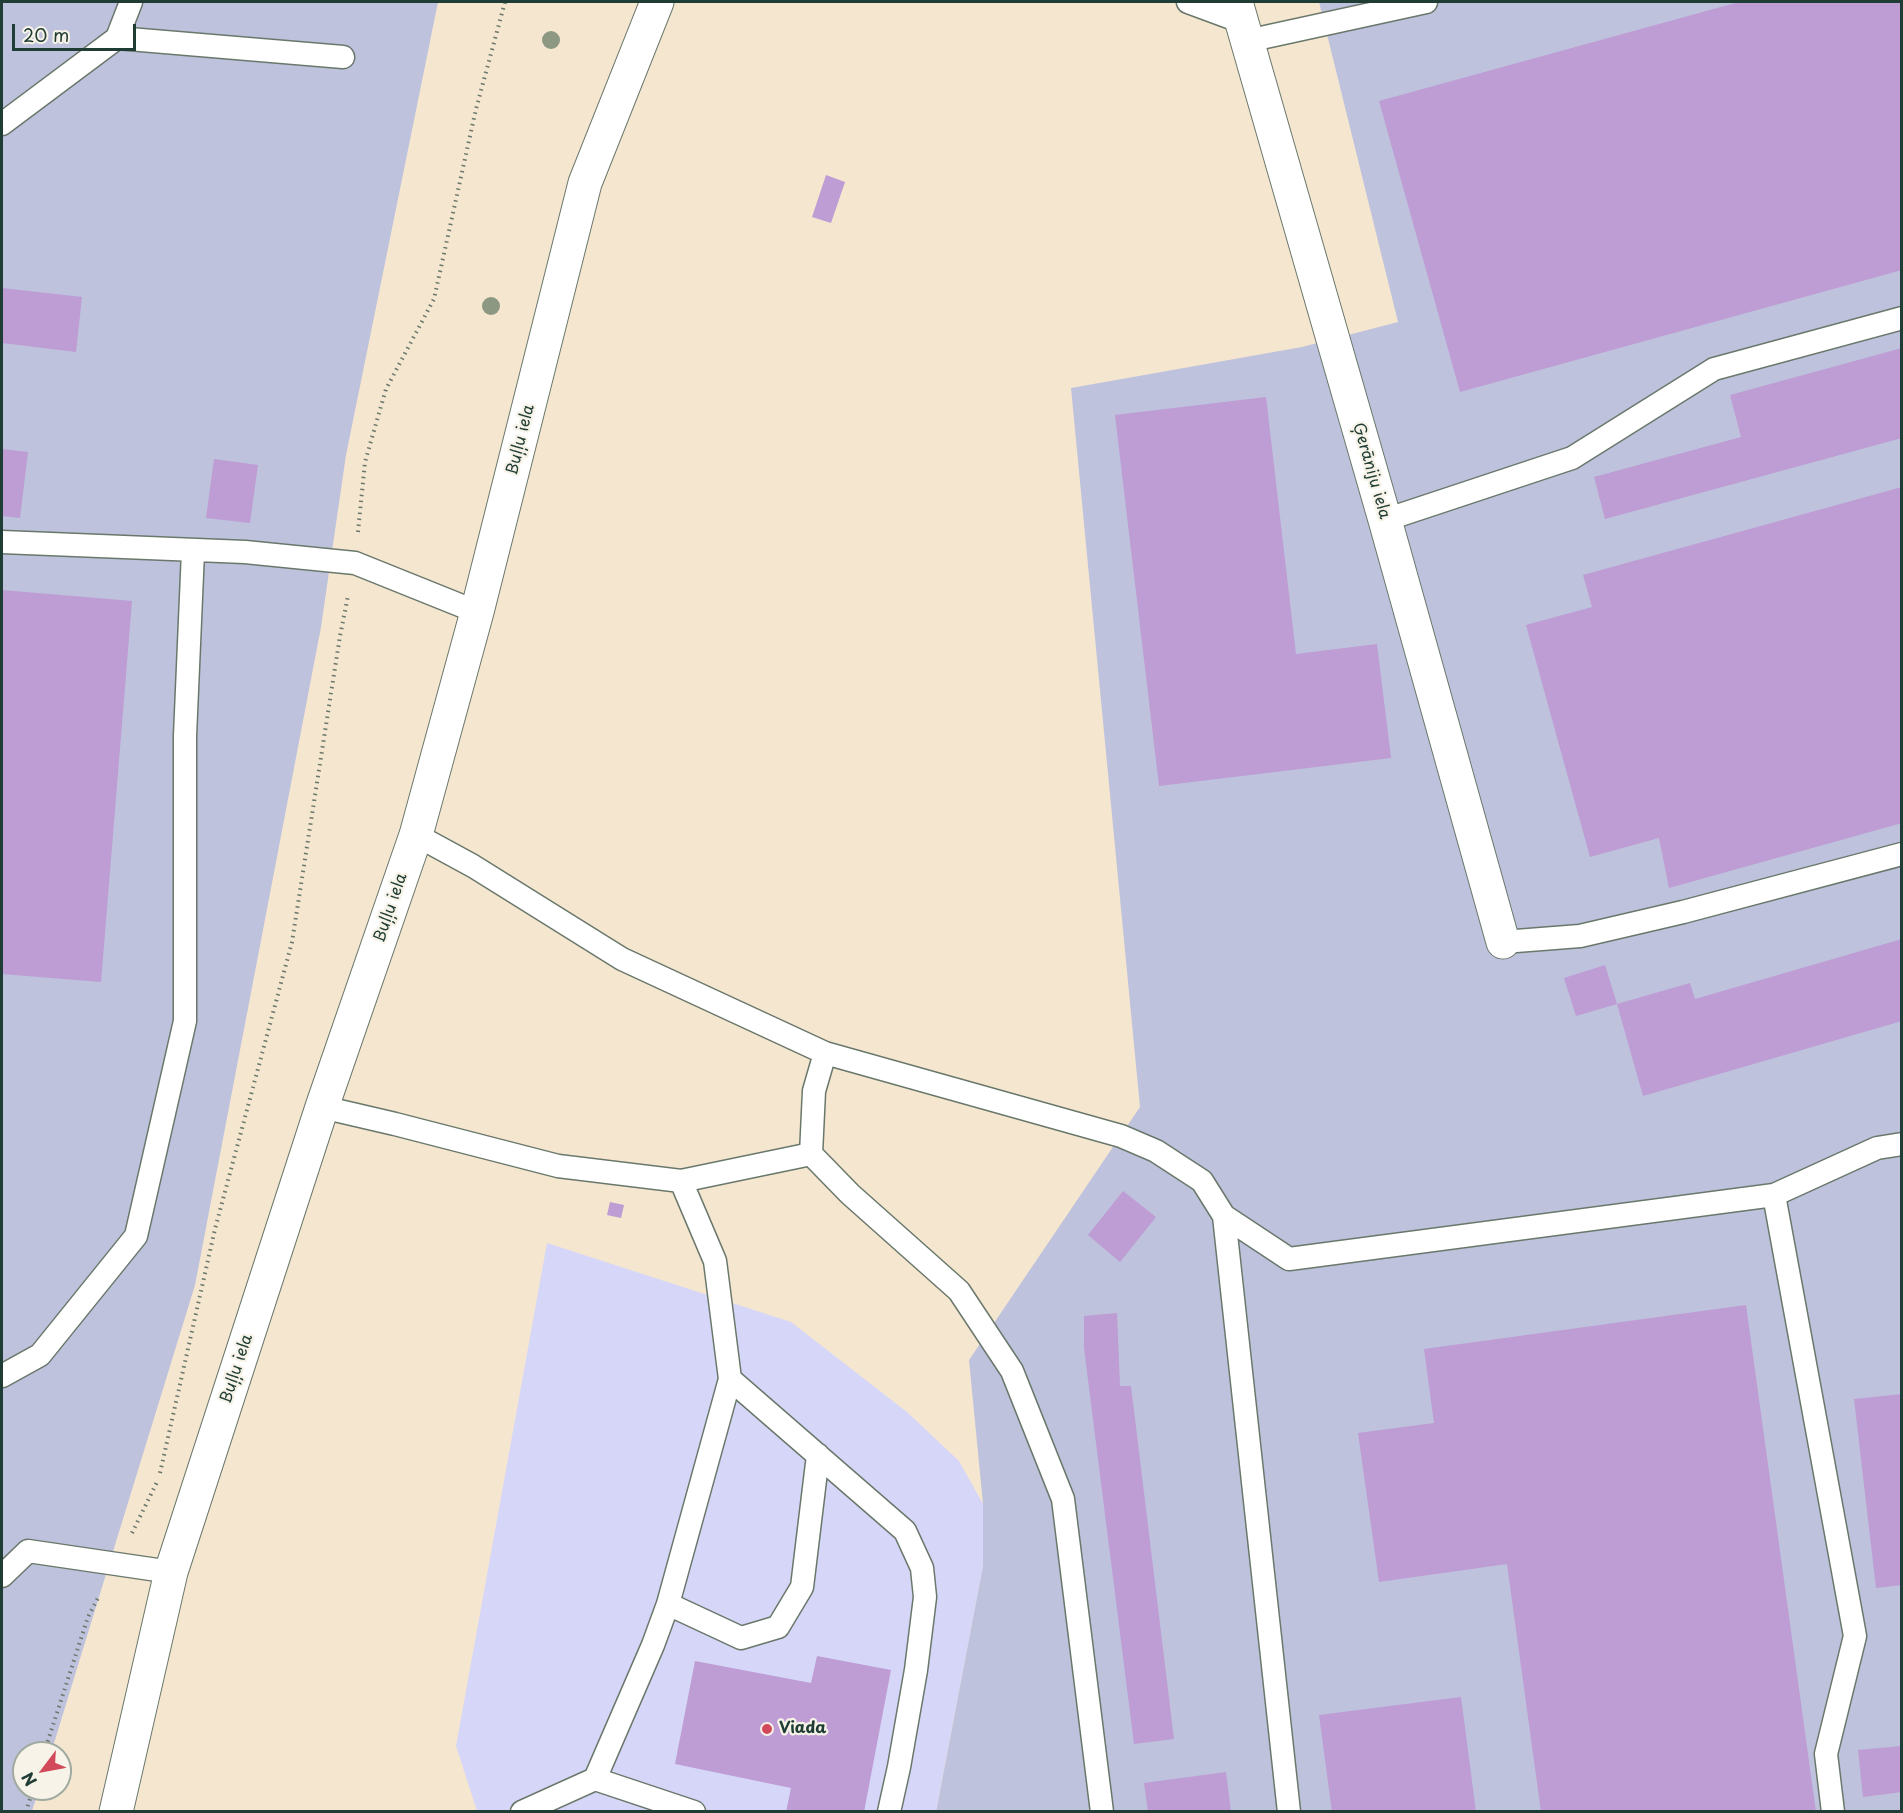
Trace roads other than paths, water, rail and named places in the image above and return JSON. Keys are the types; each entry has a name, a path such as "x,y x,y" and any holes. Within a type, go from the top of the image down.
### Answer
{"street":[{"name":"Buļļu iela","path":"116,1812 171,1572 322,1107 416,835 477,612 585,183 657,2"},
{"name":"Ģerāniju iela","path":"1241,22 1385,520 1503,942"}],"lane":[{"path":"2,124 117,38 131,2"},
{"path":"1188,2 1241,22 1426,2"},
{"path":"117,38 343,57"},
{"path":"1385,520 1572,458 1714,369 1902,318"},
{"path":"2,542 193,552 244,552 355,563 477,612"},
{"path":"2,1376 40,1355 136,1236 185,1022 185,736 193,552"},
{"path":"416,835 473,866 622,959 825,1053 1121,1136 1156,1151 1203,1181 1224,1216 1289,1812"},
{"path":"1503,942 1592,934 1902,854"},
{"path":"825,1053 814,1091 811,1154 850,1194 959,1291 1012,1371 1063,1499 1102,1812"},
{"path":"322,1107 558,1166 681,1180 811,1154"},
{"path":"1224,1216 1289,1259 1774,1195 1877,1148 1902,1144"},
{"path":"522,1812 595,1779 653,1645 668,1604 730,1379 715,1261 681,1180"},
{"path":"1774,1195 1855,1636 1826,1754 1833,1812"},
{"path":"730,1379 905,1531 922,1568 925,1597 916,1670 889,1812"},
{"path":"668,1604 741,1638 778,1627 802,1587 818,1455"},
{"path":"2,1576 28,1551 171,1572"},
{"path":"595,1779 694,1812"}],"place":[{"name":"Viada","path":"767,1729"}]}
